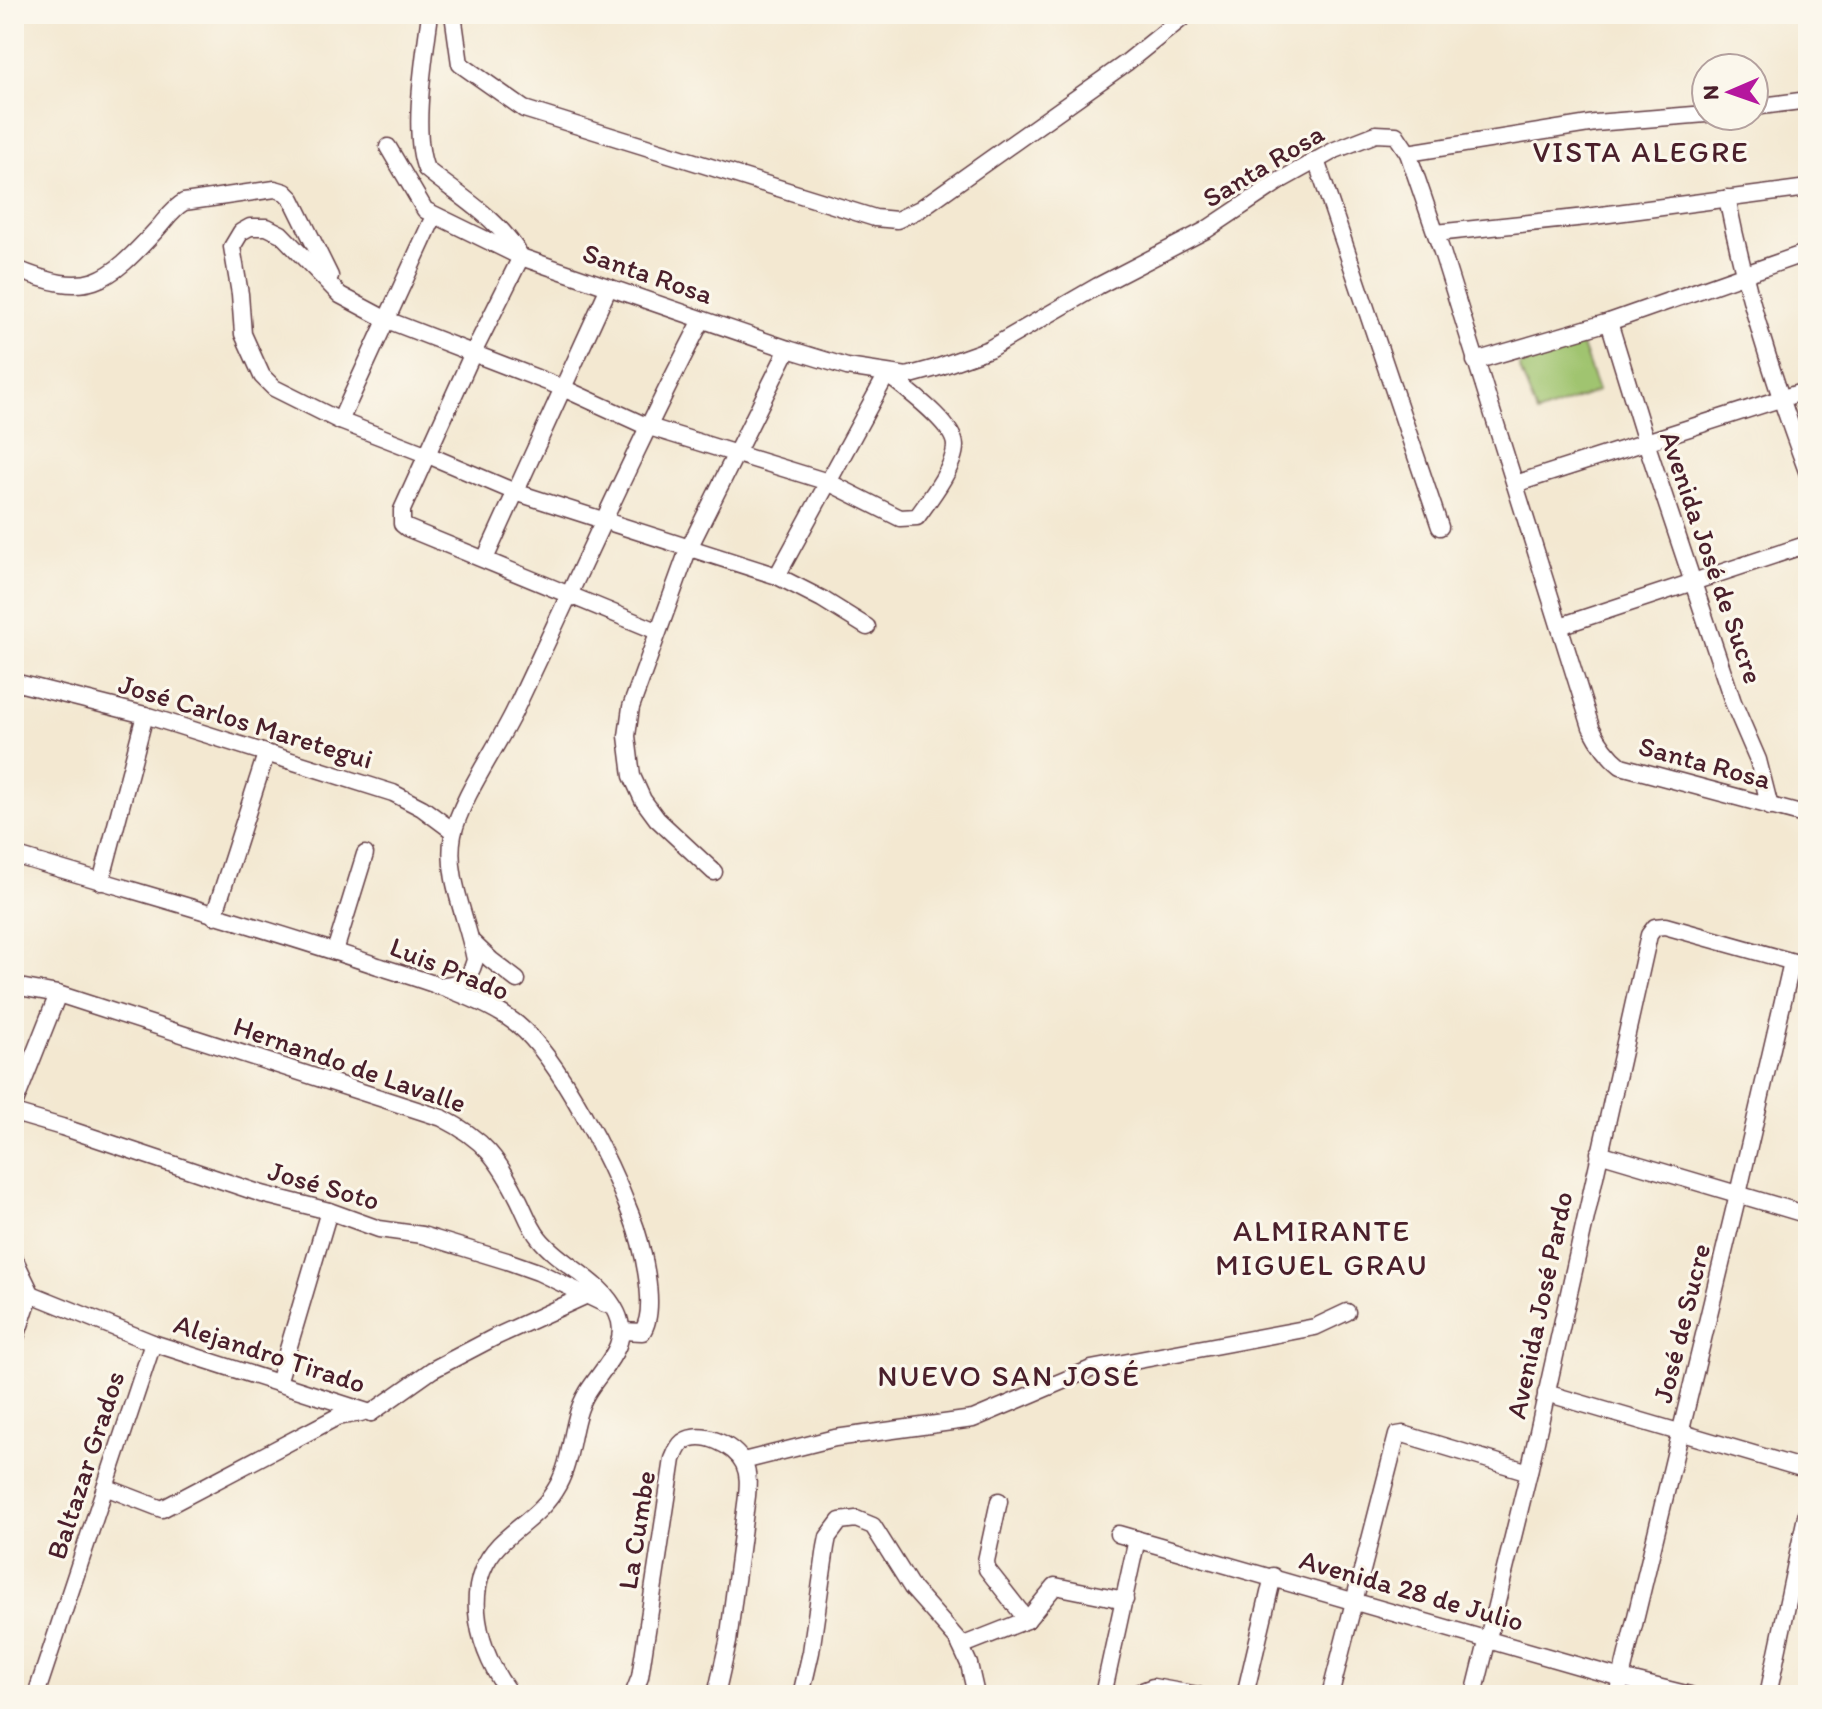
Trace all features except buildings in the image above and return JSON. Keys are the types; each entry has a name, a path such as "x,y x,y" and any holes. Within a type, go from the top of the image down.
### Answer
{"street":[{"path":"430,14 423,74 420,154 426,169 500,228 521,257 472,355 402,510 402,524 657,631"},
{"path":"453,14 460,64 524,109 875,218 897,220 920,209 1126,63 1187,14"},
{"path":"1770,105 1808,100"},
{"path":"1408,153 1595,123 1690,115"},
{"name":"Santa Rosa","path":"388,147 422,206 434,216 521,257 788,349 847,367 907,376 989,349 1215,224 1316,160 1376,134 1396,135 1408,153 1436,233 1591,727 1608,756 1621,766 1808,816"},
{"path":"1316,160 1440,527"},
{"path":"1436,233 1808,188"},
{"path":"14,268 46,282 67,286 88,285 106,279 159,227 172,209 184,202 275,189 285,192 292,199 340,295"},
{"path":"1727,198 1743,276 1780,398 1808,474"},
{"path":"340,421 434,216"},
{"path":"777,576 828,482 887,374 942,421 952,435 955,447 946,473 917,517 900,518 828,482 646,426 563,388 387,320 340,295 281,234 267,227 250,227 241,232 232,247 243,334 262,376 274,388 340,421 515,492 688,550 777,576 867,627"},
{"path":"1475,361 1609,322 1808,252"},
{"path":"485,559 609,287"},
{"path":"436,986 461,983 471,973 475,960 450,852 453,831 570,595 646,426 702,320"},
{"name":"Avenida José de Sucre","path":"1609,322 1733,702 1758,760 1770,807"},
{"path":"714,872 657,819 643,800 632,776 627,736 631,707 688,550 788,349"},
{"path":"1515,484 1808,390"},
{"path":"1560,626 1808,544"},
{"name":"José Carlos Maretegui","path":"14,682 145,715 393,793 422,808 453,831"},
{"path":"101,882 145,715"},
{"path":"214,916 266,754"},
{"path":"335,951 365,854"},
{"name":"Luis Prado","path":"14,855 335,951 436,986 497,1011 519,1026 554,1067 579,1110 622,1193 640,1238 649,1279 645,1330 622,1331"},
{"name":"Avenida José Pardo","path":"1474,1695 1529,1472 1649,935 1655,927 1665,926 1800,964"},
{"path":"472,942 517,980"},
{"name":"José de Sucre","path":"1617,1695 1738,1194 1800,964"},
{"name":"Hernando de Lavalle","path":"14,986 58,994 442,1118 464,1129 488,1148 501,1166 538,1238 592,1283 617,1311 622,1331"},
{"path":"14,1105 58,994"},
{"name":"José Soto","path":"14,1113 379,1229 422,1235 507,1261 617,1311"},
{"path":"1599,1153 1808,1215"},
{"path":"278,1383 329,1211"},
{"path":"14,1258 31,1293 14,1343"},
{"name":"Alejandro Tirado","path":"14,1287 153,1343 371,1413 432,1370 587,1295"},
{"path":"716,1695 728,1642 747,1496 748,1476 743,1461 835,1438 973,1419 1091,1369 1315,1327 1347,1312"},
{"path":"511,1695 493,1667 481,1636 477,1611 482,1569 498,1546 539,1512 558,1485 566,1471 579,1408 613,1357 622,1331"},
{"name":"Baltazar Grados","path":"36,1695 153,1343"},
{"path":"1546,1393 1808,1470"},
{"path":"105,1487 162,1509 337,1417 371,1413"},
{"path":"1330,1695 1397,1435 1403,1434 1529,1472"},
{"name":"La Cumbe","path":"633,1695 640,1677 673,1459 678,1448 685,1440 705,1438 726,1445 743,1461"},
{"path":"999,1501 987,1569 1027,1620"},
{"path":"1768,1695 1808,1507"},
{"path":"801,1695 811,1652 826,1547 834,1526 847,1519 873,1526 912,1588 961,1646 976,1695"},
{"name":"Avenida 28 de Julio","path":"1118,1534 1690,1695"},
{"path":"1103,1695 1137,1539"},
{"path":"1245,1695 1273,1576"},
{"path":"961,1646 1027,1620 1055,1586 1125,1600"},
{"path":"1132,1695 1153,1687 1198,1695"}],"green space":[{"path":"1581,343 1598,391 1537,414 1519,366"}],"district":[{"name":"VISTA ALEGRE","path":"1641,151"},
{"name":"ALMIRANTE MIGUEL GRAU","path":"1322,1247"},
{"name":"NUEVO SAN JOSÉ","path":"1009,1375"}]}
